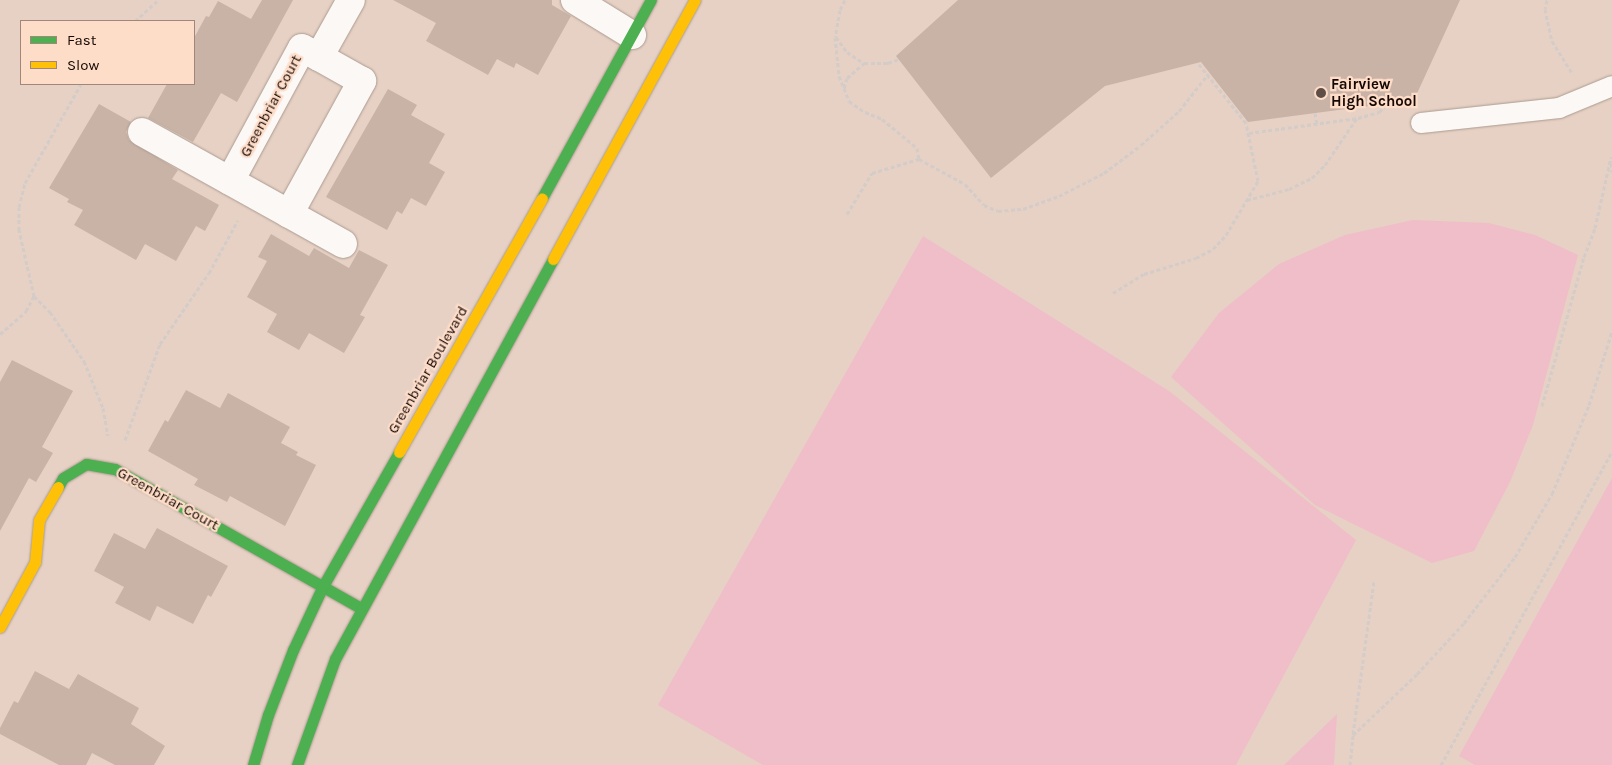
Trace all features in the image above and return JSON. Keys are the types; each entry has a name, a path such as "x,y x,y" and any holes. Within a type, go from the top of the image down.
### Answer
{"street":[{"name":"Greenbriar Court","path":"319,58 351,0"},
{"path":"575,0 632,35"},
{"name":"Greenbriar Boulevard","path":"254,765 268,715 293,650 323,586 484,303 651,0"},
{"path":"297,765 335,659 361,608 695,0"},
{"name":"Greenbriar Court","path":"240,187 302,48 362,81 289,214"},
{"path":"142,132 343,244"},
{"name":"Greenbriar Court","path":"0,627 34,562 39,520 63,478 86,464 115,469 361,608"}],"lane":[{"path":"1421,123 1559,108 1612,86"}],"path":[{"path":"136,20 158,0"},
{"path":"845,0 840,10 835,37 839,76 849,101 865,112 882,119 917,148 919,159"},
{"path":"1547,0 1545,9 1552,41 1578,82"},
{"path":"835,37 847,52 864,63 888,63 899,59"},
{"path":"844,88 847,78 864,63"},
{"path":"1113,294 1144,274 1196,258 1213,248 1226,236 1258,181 1246,123 1209,74 1198,63"},
{"path":"847,214 872,173 919,159 965,184 984,206 998,210 1023,210 1059,196 1104,173 1141,146 1179,111 1209,74"},
{"path":"80,85 25,183 19,207 19,230 34,296 50,312 84,361 103,408 115,469"},
{"path":"1249,133 1358,118 1379,112 1389,103"},
{"path":"1315,113 1317,124"},
{"path":"1246,200 1289,189 1312,178 1325,165 1358,118"},
{"path":"1611,158 1612,172"},
{"path":"1542,406 1584,257 1595,228 1611,158"},
{"path":"115,469 160,344 209,273 240,187"},
{"path":"0,334 26,311 34,296"},
{"path":"1353,735 1417,674 1464,622 1515,557 1552,494 1589,405 1612,331"},
{"path":"1441,765 1612,452"},
{"path":"1350,765 1374,580"}],"shaded area":[{"path":"1413,220 1489,223 1535,235 1578,255 1533,425 1510,482 1474,551 1432,563 1315,505 1171,377 1219,313 1279,264 1345,235"},
{"path":"923,236 1169,391 1356,540 1236,765 763,765 658,705"},
{"path":"1612,478 1612,765 1475,765 1459,756"},
{"path":"1337,714 1334,765 1284,765"}],"building":[{"path":"262,0 293,0 237,102 221,93 193,142 148,118 166,85 195,85 195,36 206,16 209,17 218,1 251,19"},
{"path":"393,0 552,0 552,5 571,16 538,75 516,63 514,68 497,59 488,75 426,41 436,23"},
{"name":"Fairview High School","path":"958,0 1460,0 1414,100 1248,122 1201,62 1105,86 991,178 896,56"},
{"path":"388,89 417,105 411,115 445,134 429,163 445,172 426,206 411,198 402,214 397,211 387,230 326,197"},
{"path":"99,104 131,122 126,132 129,140 178,170 172,179 219,205 205,231 196,226 176,261 145,244 136,260 74,225 83,210 67,202 69,199 49,188"},
{"path":"271,234 309,256 314,248 349,268 359,250 388,265 360,315 365,317 344,353 309,333 299,350 267,332 277,314 247,297 267,261 258,257"},
{"path":"12,360 73,391 42,447 53,453 36,482 29,478 0,531 0,382"},
{"path":"186,390 220,408 228,393 290,427 281,443 298,452 296,455 316,465 285,526 230,496 227,502 194,485 198,479 148,451 165,420 168,422"},
{"path":"157,528 228,566 211,597 208,595 193,624 157,606 150,621 115,603 124,587 94,571 114,533 145,549"},
{"path":"35,671 69,689 78,674 139,708 131,724 165,746 154,765 115,765 92,753 86,765 59,765 0,734 0,728 14,701 18,703"}],"traffic: fast":[{"path":"542,198 651,0"},
{"path":"297,765 335,659 553,259"},
{"path":"253,765 268,715 293,650 323,586 399,452"},
{"path":"58,487 63,478 86,464 115,469 361,608"}],"traffic: slow":[{"path":"553,259 695,0"},
{"path":"399,452 542,198"},
{"path":"0,627 35,562 39,520 58,487"}],"place":[{"name":"Fairview High School","path":"1321,93"}]}
